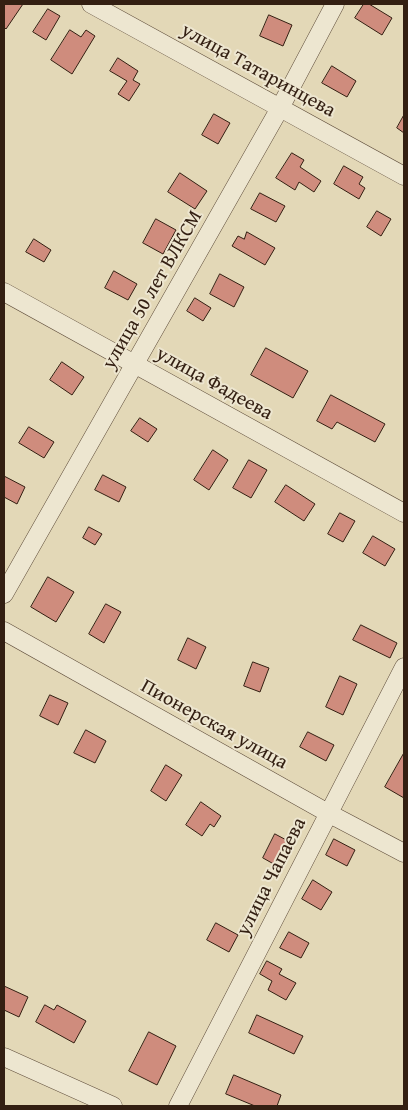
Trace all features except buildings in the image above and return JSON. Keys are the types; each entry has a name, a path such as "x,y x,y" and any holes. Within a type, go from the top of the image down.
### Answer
{"street":[{"name":"улица Татаринцева","path":"91,4 404,176"},
{"name":"улица 50 лет ВЛКСМ","path":"4,594 280,108 335,4"},
{"name":"улица Фадеева","path":"4,292 404,513"},
{"name":"Пионерская улица","path":"4,631 328,813 404,853"},
{"name":"улица Чапаева","path":"178,1106 404,667"},
{"path":"4,1057 113,1106"}]}
